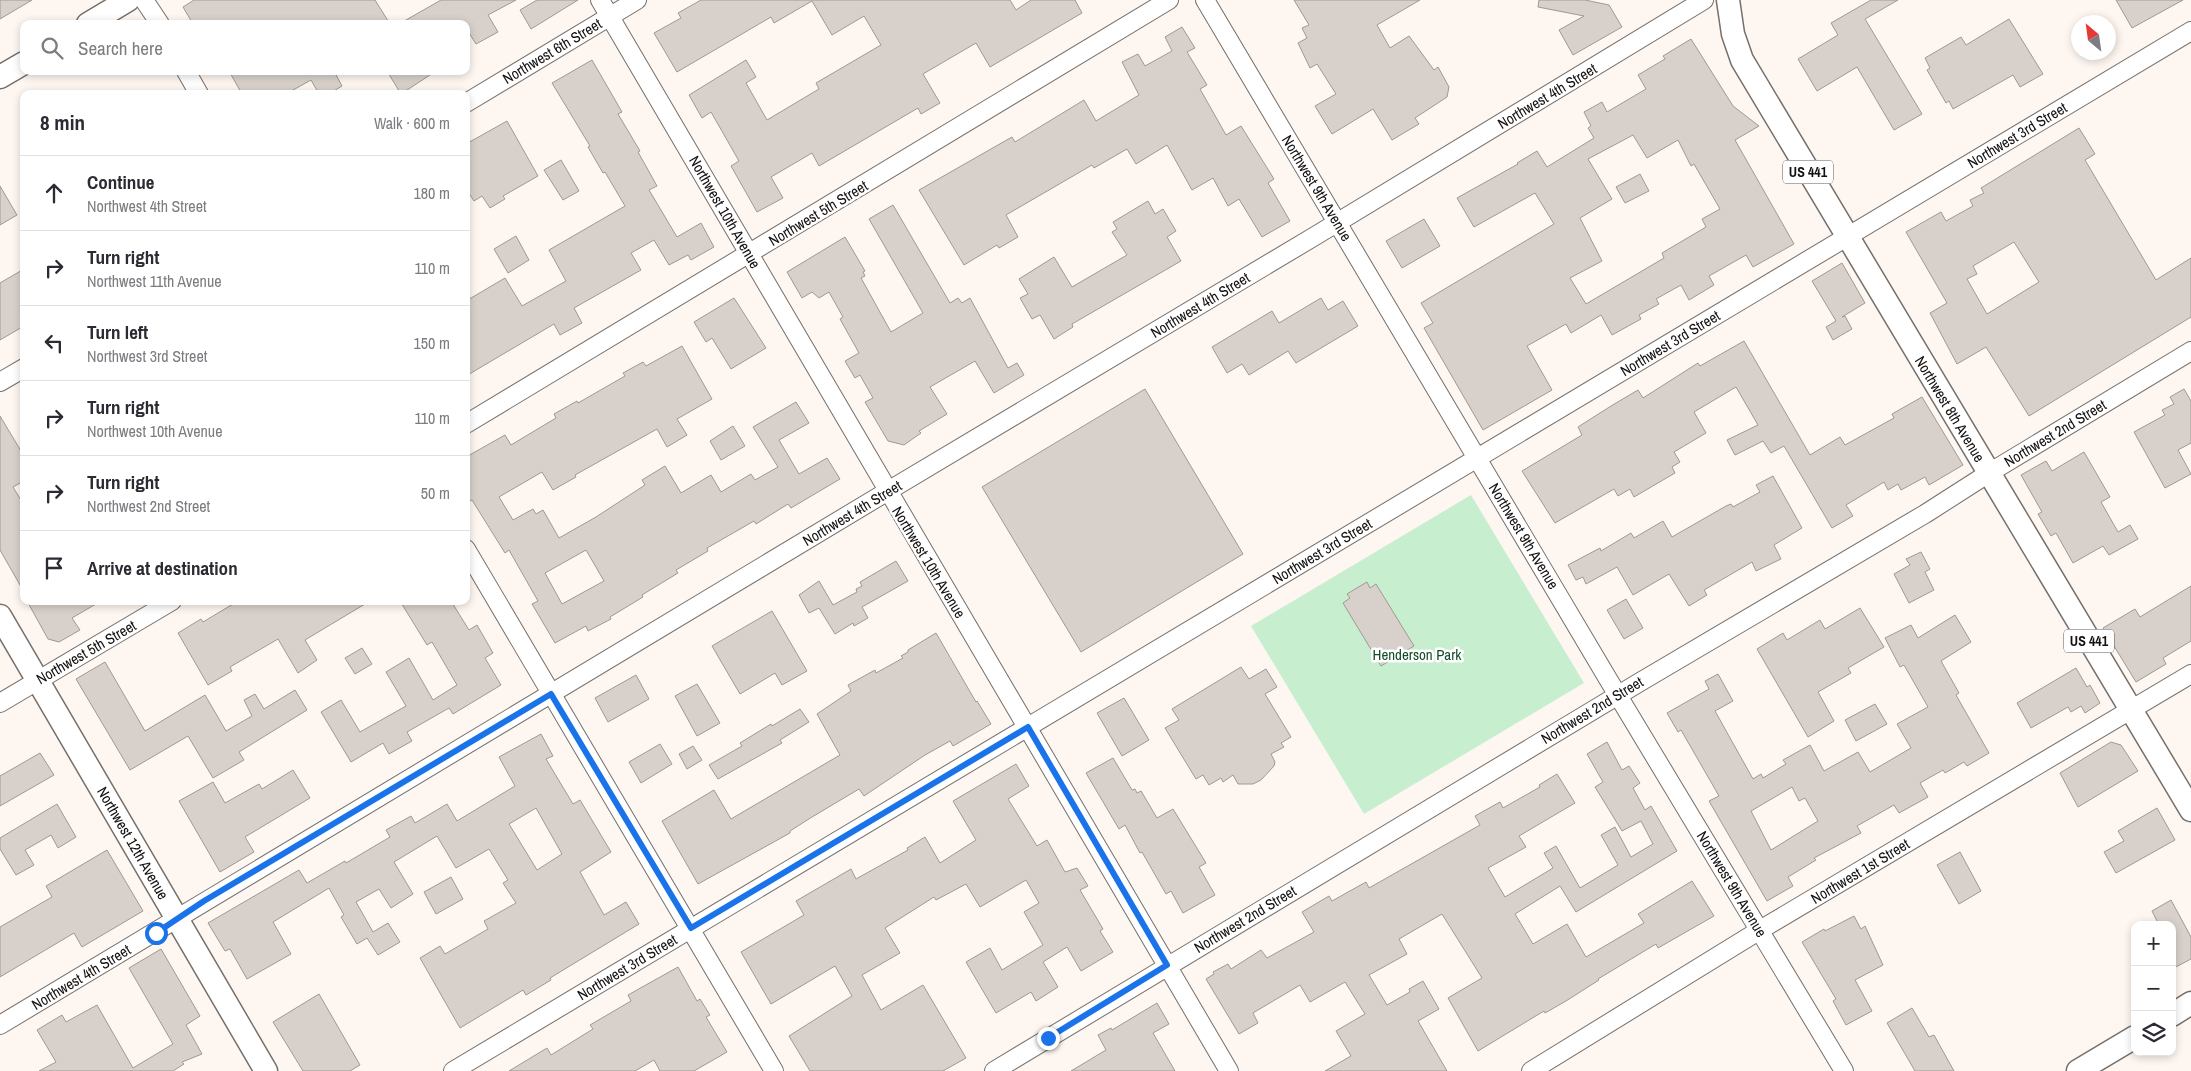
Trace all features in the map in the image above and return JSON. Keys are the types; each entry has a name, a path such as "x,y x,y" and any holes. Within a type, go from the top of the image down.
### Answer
{"main road":[{"path":"95,20 128,0"},
{"name":"Northwest 8th Avenue","path":"1728,0 1733,34 1742,60 2191,810"},
{"path":"0,77 20,65"},
{"name":"Northwest 12th Avenue","path":"0,616 266,1071"},
{"path":"2176,1012 2191,1003"},
{"path":"2078,1071 2131,1039"}],"street":[{"path":"144,0 157,20"},
{"name":"Northwest 10th Avenue","path":"600,0 1229,1071"},
{"name":"Northwest 6th Street","path":"470,101 637,0"},
{"name":"Northwest 5th Street","path":"470,422 1169,0"},
{"name":"Northwest 9th Avenue","path":"1205,0 1844,1071"},
{"name":"Northwest 4th Street","path":"0,1026 1337,223 1704,0"},
{"name":"Northwest 3rd Street","path":"453,1071 2191,30"},
{"path":"188,75 197,90"},
{"name":"Northwest 2nd Street","path":"994,1071 1167,965 1917,518 1989,472 2191,351"},
{"path":"0,382 20,370"},
{"path":"470,556 774,1071"},
{"name":"Northwest 5th Street","path":"0,703 165,605"},
{"name":"Northwest 1st Street","path":"1532,1071 1760,930 2191,674"}],"green space":[{"name":"Henderson Park","path":"1471,495 1584,683 1364,814 1251,626"}],"building":[{"path":"0,0 32,0 0,19"},
{"path":"194,0 375,0 388,20 191,20 183,7"},
{"path":"441,0 516,0 488,15 498,32 476,44 470,34 470,20 406,20"},
{"path":"537,0 578,0 531,29 520,10"},
{"path":"701,0 1010,0 1016,10 1031,0 1075,0 1082,13 990,67 976,43 923,74 940,103 921,114 918,108 819,166 812,153 771,177 783,198 757,212 731,166 739,161 711,112 702,118 689,95 746,60 756,77 746,83 767,120 819,89 816,83 881,45 864,16 832,35 812,1 774,23 771,17 677,72 654,33 681,18 678,13"},
{"path":"1294,0 1420,0 1377,25 1390,48 1409,36 1434,70 1438,67 1449,87 1447,97 1415,118 1419,124 1392,140 1373,109 1332,134 1315,106 1336,94 1317,64 1310,68 1298,43 1307,38 1302,28 1309,25"},
{"path":"1539,0 1585,0 1609,5 1622,27 1573,55 1559,30 1584,16 1538,7"},
{"path":"1871,0 1898,0 1865,19 1922,114 1894,130 1857,67 1817,91 1798,59 1838,35 1831,23"},
{"path":"2116,0 2183,0 2132,28"},
{"path":"2009,19 2043,74 2020,87 2013,75 1953,109 1949,101 1946,103 1927,70 1930,68 1925,58 1961,37 1966,45"},
{"path":"1182,27 1195,48 1187,52 1207,85 1200,89 1226,135 1241,126 1274,179 1268,183 1290,221 1262,237 1239,199 1228,206 1213,178 1192,190 1167,145 1136,164 1127,149 1094,168 1092,165 1006,215 1018,237 999,248 997,245 964,265 919,190 1012,137 1015,142 1084,100 1096,121 1139,95 1122,62 1138,54 1145,66 1172,51 1165,37"},
{"path":"1691,39 1733,106 1759,126 1735,140 1794,244 1753,267 1746,255 1709,276 1714,285 1689,300 1681,285 1656,299 1659,304 1639,315 1641,319 1612,335 1601,315 1571,333 1566,324 1527,346 1552,390 1483,430 1424,328 1433,323 1421,303 1554,224 1535,193 1474,227 1457,198 1518,164 1537,151 1547,167 1594,138 1588,128 1591,126 1584,112 1602,102 1607,112 1646,89 1638,75 1665,59 1663,56","holes":["1633,135 1647,158 1678,140 1691,166 1694,164 1720,209 1702,219 1706,227 1662,253 1664,258 1586,304 1570,278 1602,261 1580,218 1612,199 1588,159"]},
{"path":"592,60 622,112 618,114 640,151 638,152 657,186 649,190 677,237 701,223 714,247 691,260 688,255 669,265 654,240 631,253 641,270 574,308 582,323 560,335 554,324 470,374 470,299 505,278 522,306 566,281 549,250 625,206 605,172 603,173 588,147 590,146 552,83"},
{"path":"231,75 336,75 342,86 336,90 317,90 311,80 293,90 240,90"},
{"path":"389,75 430,75 407,90 399,90"},
{"path":"507,121 538,176 503,196 505,199 490,208 482,196 474,201 470,195 470,142"},
{"path":"2079,128 2095,154 2085,160 2156,280 2191,258 2191,317 2029,416 1986,347 1957,364 1930,313 1947,303 1906,232 1941,212 1946,221 1973,206 1970,200 1984,193 1981,188","holes":["2014,242 2039,282 1987,314 1967,279 1977,274 1973,266"]},
{"path":"561,160 579,191 563,200 544,170"},
{"path":"1640,174 1649,191 1625,203 1616,187"},
{"path":"0,186 17,215 0,225"},
{"path":"1148,201 1155,214 1163,209 1176,231 1167,237 1181,261 1072,324 1073,327 1054,339 1040,315 1032,319 1020,298 1028,294 1019,279 1054,257 1072,287 1127,255 1112,232 1117,229 1113,222"},
{"path":"893,205 950,303 958,298 962,303 970,298 1008,368 1017,363 1024,375 994,393 975,361 930,387 947,414 919,431 921,433 904,445 888,441 865,402 873,398 860,375 855,378 845,361 859,353 840,319 843,317 829,292 819,298 812,292 802,298 787,272 845,237 865,271 863,272 865,276 861,278 891,332 923,313 869,219"},
{"path":"1424,219 1440,246 1402,268 1386,241"},
{"path":"516,236 529,260 508,273 494,249"},
{"path":"1842,263 1865,303 1842,317 1845,316 1852,329 1833,340 1826,327 1836,321 1812,281"},
{"path":"20,271 20,328 0,340 0,283"},
{"path":"734,298 766,348 731,369 712,338 706,342 694,322"},
{"path":"1321,298 1328,310 1343,301 1358,326 1296,363 1288,351 1249,375 1242,364 1227,373 1212,347 1272,311 1279,323"},
{"path":"1744,341 1810,455 1840,437 1845,445 1894,418 1892,414 1922,397 1963,465 1929,485 1925,477 1901,490 1898,484 1888,490 1884,482 1846,505 1853,516 1832,528 1784,446 1771,453 1763,441 1735,455 1727,440 1758,425 1736,387 1694,412 1706,433 1674,452 1680,462 1672,467 1675,473 1634,497 1630,489 1618,496 1614,489 1555,523 1522,471 1582,435 1578,427 1638,390 1643,398 1698,363 1700,366"},
{"path":"682,346 712,399 677,419 687,435 667,447 657,429 575,475 576,477 553,490 542,472 499,497 513,520 533,509 536,514 543,510 559,538 596,517 645,485 642,480 665,466 681,493 711,475 721,492 751,474 755,480 778,467 753,427 796,402 809,423 779,440 799,474 827,458 840,479 791,508 788,504 756,524 754,521 707,548 708,551 676,570 678,573 642,595 643,597 610,617 611,619 588,631 586,626 555,643 532,604 538,601 509,550 505,553 472,500 470,501 470,455 505,435 511,445 556,418 554,414 577,401 578,403 625,376 623,373 643,362 646,366","holes":["586,550 604,581 562,604 545,573"]},
{"path":"1145,389 1243,554 1081,652 982,487"},
{"path":"2184,389 2191,401 2191,443 2178,450 2191,474 2165,488 2134,432 2165,415 2162,410 2174,404 2170,397"},
{"path":"0,416 20,449 20,483 13,487 20,498 20,585 0,550"},
{"path":"733,426 745,446 721,460 710,441"},
{"path":"2084,452 2110,497 2101,502 2118,532 2130,525 2138,539 2109,555 2103,546 2073,563 2056,533 2051,536 2038,514 2042,512 2021,475 2046,461 2052,471"},
{"path":"1773,476 1802,528 1774,545 1781,559 1756,571 1752,562 1704,590 1707,595 1689,606 1669,574 1633,595 1617,567 1586,584 1583,577 1576,580 1568,565 1600,548 1601,551 1631,533 1634,538 1663,521 1672,537 1726,506 1731,504 1733,507 1760,492 1756,485"},
{"path":"1921,552 1930,569 1925,572 1934,590 1909,603 1894,574 1910,565 1906,559"},
{"path":"896,561 908,581 862,607 868,618 854,626 853,623 835,634 819,608 809,613 799,595 819,581 833,605 857,592 856,589 862,586 860,582"},
{"path":"1367,582 1370,588 1376,584 1414,646 1381,666 1343,603 1350,598 1347,594"},
{"path":"2191,586 2191,641 2163,658 2166,664 2136,682 2103,628 2135,609 2140,617"},
{"path":"1626,599 1643,628 1624,639 1607,610"},
{"path":"29,605 94,605 72,618 80,630 59,642 48,639"},
{"path":"231,605 363,605 305,640 317,660 298,673 278,639 230,667 232,671 208,685 178,633 201,619 203,622"},
{"path":"402,605 453,605 469,630 477,625 493,653 485,658 501,685 453,714 449,708 407,732 412,741 389,754 383,743 351,762 321,712 341,700 360,732 406,706 386,672 409,658 433,700 457,685 432,642 427,645"},
{"path":"1860,608 1884,647 1848,668 1851,673 1818,692 1834,721 1808,737 1757,649 1783,633 1787,640 1820,620 1825,629"},
{"path":"772,611 807,671 782,685 775,673 740,694 712,646"},
{"path":"1955,615 1971,642 1941,661 1959,693 1956,695 1989,753 1967,766 1964,762 1945,773 1943,770 1920,783 1928,797 1899,813 1894,805 1857,826 1861,833 1814,858 1816,860 1788,877 1793,886 1767,901 1709,801 1719,796 1681,730 1678,732 1667,713 1709,689 1705,681 1718,674 1733,701 1715,711 1753,779 1761,774 1763,778 1786,764 1783,760 1810,745 1824,771 1858,752 1870,772 1911,748 1897,724 1928,707 1904,665 1900,667 1885,638 1911,625 1918,638","holes":["1792,787 1799,801 1805,798 1818,821 1771,850 1751,811"]},
{"path":"936,633 991,724 953,746 950,741 925,755 864,796 859,789 790,831 790,833 698,884 662,821 714,790 731,819 840,755 817,714 851,691 848,685 875,670 876,673 903,658 901,656 908,652 908,650"},
{"path":"362,648 372,664 355,674 345,658"},
{"path":"105,662 145,731 205,695 226,731 252,716 244,700 255,694 264,709 295,690 307,710 239,752 244,760 213,778 188,736 130,770 76,679"},
{"path":"1241,667 1249,679 1266,669 1277,687 1265,694 1291,737 1281,743 1284,747 1271,754 1275,762 1274,766 1261,780 1253,784 1238,784 1233,775 1223,782 1221,778 1209,785 1203,775 1196,779 1165,728 1179,720 1172,709"},
{"path":"2076,668 2087,687 2090,685 2100,703 2085,713 2081,706 2071,712 2068,707 2031,728 2017,703"},
{"path":"636,675 649,699 608,722 595,698"},
{"path":"697,684 720,723 697,736 675,696"},
{"path":"1124,698 1149,740 1122,756 1097,713"},
{"path":"1875,704 1887,724 1856,741 1845,720"},
{"path":"800,709 809,722 780,740 782,743 718,779 709,765 742,746 740,743"},
{"path":"541,734 553,756 546,759 573,804 580,800 611,852 580,872 604,915 626,902 639,924 550,978 551,980 526,995 523,990 460,1028 420,958 440,946 445,954 488,929 484,921 516,903 503,883 508,880 489,849 456,868 437,836 394,862 413,894 391,908 379,889 356,902 373,932 388,923 400,942 378,955 367,938 357,944 341,917 344,915 329,888 273,922 291,954 247,979 230,949 225,951 208,923 299,870 307,883 345,861 346,863 390,837 386,830 411,816 415,823 447,804 457,821 515,786 499,757","holes":["536,808 562,854 537,870 509,824"]},
{"path":"1607,742 1622,770 1629,766 1640,783 1633,788 1645,810 1651,806 1677,851 1576,912 1560,886 1515,914 1533,944 1567,924 1586,957 1644,923 1638,914 1692,881 1714,916 1658,948 1656,944 1566,1001 1545,1013 1544,1011 1478,1051 1448,998 1482,978 1442,914 1399,939 1407,954 1369,975 1387,1005 1410,992 1409,989 1423,981 1439,1009 1418,1021 1447,1071 1325,1071 1351,1056 1336,1031 1365,1014 1345,982 1310,1002 1300,985 1253,1013 1258,1023 1239,1034 1206,979 1214,974 1213,972 1228,964 1231,969 1261,950 1267,958 1314,932 1302,912 1329,896 1332,901 1366,882 1369,888 1480,825 1475,816 1500,802 1503,808 1540,787 1539,785 1557,774 1575,803 1519,836 1526,847 1488,868 1505,897 1553,868 1544,853 1556,846 1580,888 1618,865 1601,835 1615,827 1631,857 1653,844 1641,821 1622,831 1595,787 1603,782 1587,754"},
{"path":"2111,742 2121,745 2138,771 2078,807 2060,773"},
{"path":"660,744 672,764 641,783 629,762"},
{"path":"693,746 702,760 687,769 679,754"},
{"path":"40,753 54,775 0,806 0,776"},
{"path":"1113,758 1132,790 1135,789 1137,793 1141,791 1157,818 1173,809 1206,863 1199,867 1215,895 1183,913 1171,891 1166,894 1125,825 1119,829 1086,773"},
{"path":"1016,764 1029,786 1008,799 1037,846 1047,840 1065,872 1077,868 1088,886 1080,890 1103,929 1100,931 1113,952 1081,971 1067,947 1043,962 1058,987 1036,1001 1031,992 996,1013 966,962 990,948 1002,970 1043,945 1024,912 1039,903 1026,880 980,907 966,884 936,900 934,897 885,928 900,953 862,975 881,1010 923,985 966,1058 943,1071 810,1071 789,1036 852,996 835,966 771,1004 741,952 804,915 796,901 851,869 856,879 908,850 907,848 925,837 940,863 976,840 953,801"},
{"path":"293,770 310,798 245,837 254,852 220,872 179,801 213,782 225,803 259,784 262,789"},
{"path":"57,804 76,837 58,848 51,835 25,850 34,865 16,875 0,849 0,838"},
{"path":"2157,808 2175,840 2116,873 2104,852 2124,841 2118,831"},
{"path":"107,850 143,911 82,947 74,933 0,977 0,927 52,897 46,886"},
{"path":"1960,852 1981,891 1959,904 1937,865"},
{"path":"451,877 463,899 436,914 424,892"},
{"path":"2171,900 2191,937 2191,959 2176,967 2176,921 2157,921 2152,911"},
{"path":"1854,916 1861,929 1865,926 1883,965 1855,980 1872,1011 1846,1025 1833,1001 1836,999 1802,942 1824,929 1825,931"},
{"path":"161,949 200,1016 186,1025 202,1054 182,1062 184,1064 173,1071 39,1071 56,1062 37,1030 62,1015 66,1022 97,1005 133,1068 173,1044 129,968"},
{"path":"678,967 697,1001 700,999 710,1015 706,1017 727,1052 694,1071 660,1071 654,1060 635,1071 509,1071 547,1048 551,1055 593,1029 590,1025 631,1001 628,995"},
{"path":"319,994 360,1065 350,1071 303,1071 273,1022"},
{"path":"1157,1003 1169,1024 1153,1033 1175,1071 1071,1071 1106,1050 1098,1035 1111,1028 1112,1030"},
{"path":"1912,1008 1929,1037 1934,1035 1954,1071 1915,1071 1887,1023"}],"route":[{"path":"156,933 204,901 551,694 691,928 1028,727 1167,965 1048,1038"}]}
